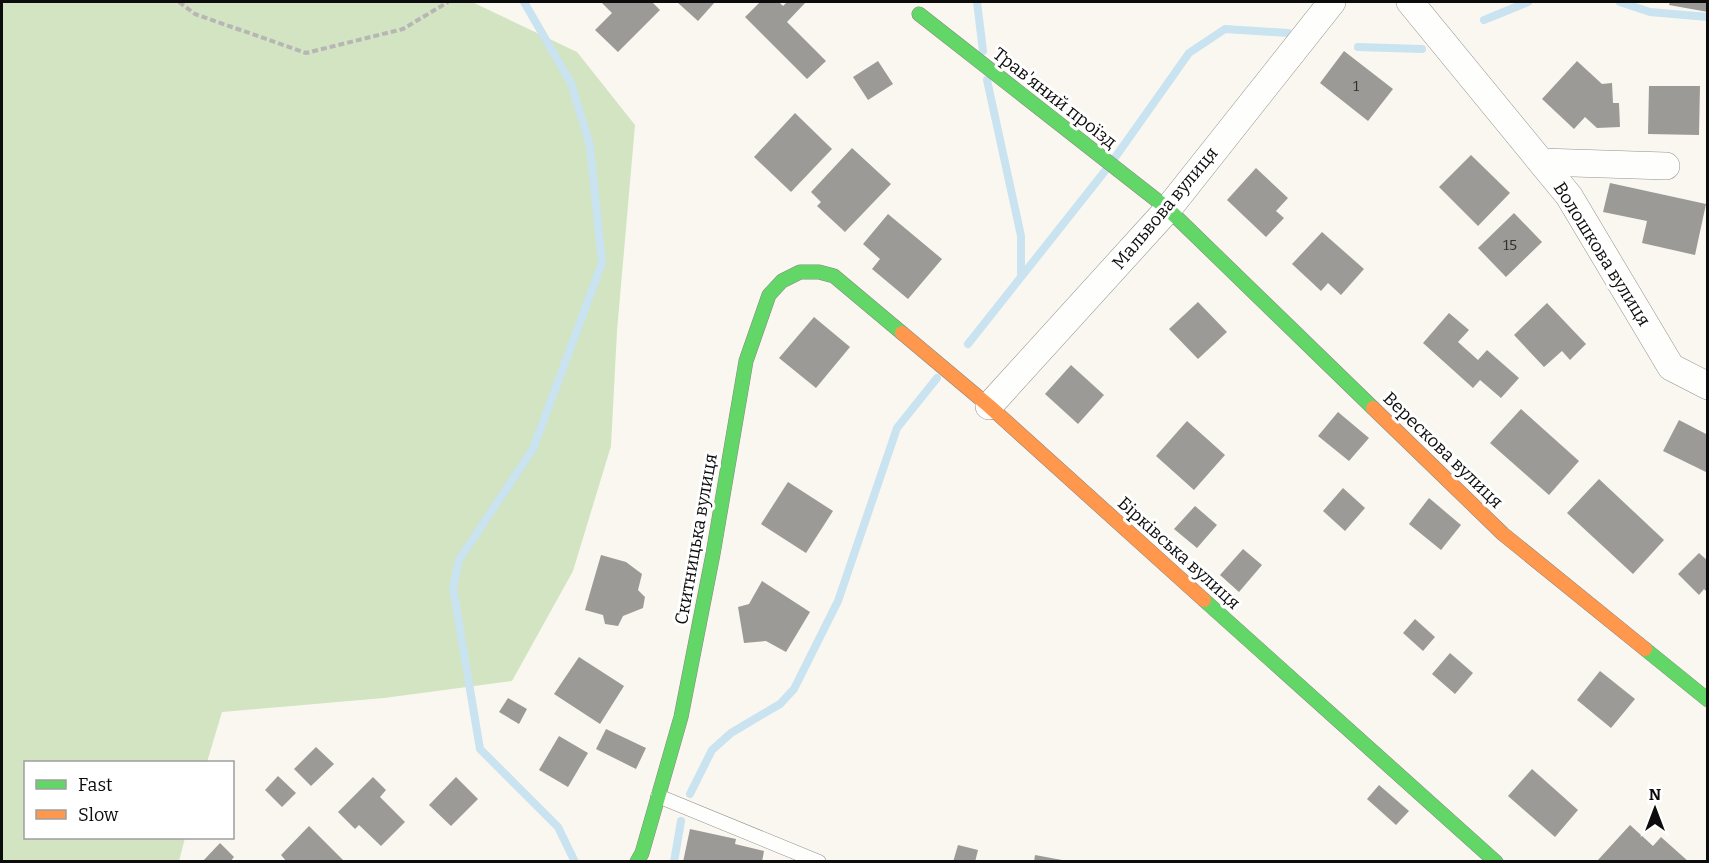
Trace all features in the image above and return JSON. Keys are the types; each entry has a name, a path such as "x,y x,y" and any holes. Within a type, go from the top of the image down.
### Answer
{"street":[{"name":"Мальвова вулиця","path":"988,406 1168,209 1332,2"},
{"name":"Волошкова вулиця","path":"1410,2 1569,195 1671,367 1707,386"},
{"name":"Трав'яний проїзд","path":"919,14 1168,209"},
{"path":"1542,162 1666,166"},
{"name":"Верескова вулиця","path":"1168,209 1503,534 1707,700"},
{"name":"Скитницька вулиця","path":"637,861 642,853 681,717 713,554 746,361 769,295 782,281 800,272 819,272 834,276"},
{"name":"Бірківська вулиця","path":"834,276 988,406 1496,861"}],"lane":[{"path":"658,796 819,861"}],"path":[{"path":"179,2 195,14 306,53 403,29 448,2"}],"green space":[{"path":"2,2 472,2 577,52 635,125 617,331 611,446 573,571 512,681 384,698 222,712 207,761 24,761 24,839 185,839 179,861 2,861"}],"building":[{"path":"601,2 652,2 660,10 618,52 595,30 612,13"},
{"path":"677,2 715,2 698,21"},
{"path":"760,2 779,2 783,6 787,2 806,2 787,22 826,61 807,79 745,17"},
{"path":"1670,2 1708,2 1708,12 1669,5"},
{"path":"1344,51 1393,89 1368,121 1320,83"},
{"path":"878,61 893,84 868,100 853,77"},
{"path":"1577,61 1602,84 1612,83 1613,103 1619,103 1620,127 1597,128 1585,117 1574,129 1542,99"},
{"path":"1649,86 1700,86 1699,135 1648,134"},
{"path":"795,113 832,149 791,192 754,157"},
{"path":"852,148 891,184 845,232 817,206 821,202 811,192"},
{"path":"1471,155 1510,193 1478,226 1439,187"},
{"path":"1256,168 1288,198 1276,211 1284,218 1266,237 1227,200"},
{"path":"1610,183 1706,204 1695,255 1642,243 1647,221 1603,212"},
{"path":"1514,213 1542,242 1506,277 1478,248"},
{"path":"888,214 942,259 908,299 872,269 880,259 863,244"},
{"path":"1322,232 1364,269 1341,295 1328,283 1321,291 1292,264"},
{"path":"1198,302 1227,332 1198,359 1169,329"},
{"path":"1547,303 1586,344 1570,360 1562,351 1544,367 1514,335"},
{"path":"1449,313 1469,330 1458,342 1478,360 1487,350 1519,378 1501,398 1480,380 1473,388 1423,343"},
{"path":"814,317 850,347 816,388 779,358"},
{"path":"1071,365 1104,395 1078,424 1045,394"},
{"path":"1521,409 1579,461 1549,495 1490,443"},
{"path":"1338,412 1369,438 1349,461 1318,436"},
{"path":"1679,420 1708,435 1708,473 1663,451"},
{"path":"1187,421 1225,455 1194,490 1156,456"},
{"path":"1599,479 1664,540 1633,574 1567,513"},
{"path":"788,482 833,511 806,553 761,524"},
{"path":"1343,488 1365,508 1345,531 1323,511"},
{"path":"1429,498 1461,525 1441,550 1409,524"},
{"path":"1195,506 1217,525 1197,548 1174,529"},
{"path":"1243,549 1262,565 1239,592 1220,575"},
{"path":"1699,553 1708,561 1708,593 1704,589 1699,595 1678,574"},
{"path":"601,555 626,562 642,574 638,590 645,597 643,608 623,616 618,626 605,624 603,615 585,610"},
{"path":"762,581 810,612 786,652 766,641 744,643 738,607 749,604"},
{"path":"1415,619 1435,637 1423,651 1403,633"},
{"path":"1450,653 1473,673 1455,694 1432,674"},
{"path":"579,657 624,686 600,724 554,694"},
{"path":"1600,671 1635,699 1611,728 1577,700"},
{"path":"508,698 527,709 519,724 499,712"},
{"path":"606,729 646,748 636,769 596,749"},
{"path":"559,736 588,753 568,787 539,770"},
{"path":"316,747 334,764 311,786 294,769"},
{"path":"1532,769 1578,810 1555,837 1508,796"},
{"path":"278,776 296,793 282,807 265,790"},
{"path":"373,777 386,790 380,797 405,822 381,846 359,825 355,829 338,812"},
{"path":"456,777 478,799 451,826 429,805"},
{"path":"1379,785 1409,811 1396,825 1367,799"},
{"path":"1630,825 1653,846 1661,837 1689,862 1598,860"},
{"path":"309,826 345,862 287,862 281,855"},
{"path":"690,829 736,839 735,844 764,851 762,862 683,862"},
{"path":"220,843 234,857 230,862 202,862"},
{"path":"958,845 978,850 975,862 953,862"},
{"path":"1035,855 1062,860 1062,862 1034,862"}],"waterway":[{"path":"524,2 571,83 590,146 602,263 533,449 459,560 453,588 480,749 558,827 575,862"},
{"path":"977,2 983,51"},
{"path":"1484,20 1528,2"},
{"path":"1620,2 1650,12 1708,17"},
{"path":"1114,159 1189,53 1225,29 1288,33"},
{"path":"1358,47 1422,49"},
{"path":"987,80 1021,236 1021,274"},
{"path":"968,344 1105,171"},
{"path":"690,794 712,750 731,733 780,704 794,689 838,601 897,428 937,378"},
{"path":"674,862 681,821"}],"traffic: fast":[{"path":"919,14 1168,209 1373,408"},
{"path":"637,862 642,853 681,717 713,554 746,361 769,295 782,281 800,272 819,272 834,276 902,333"},
{"path":"1204,600 1496,862"},
{"path":"1645,649 1708,700"}],"traffic: slow":[{"path":"902,333 989,406 1204,600"},
{"path":"1373,408 1503,534 1645,649"}]}
